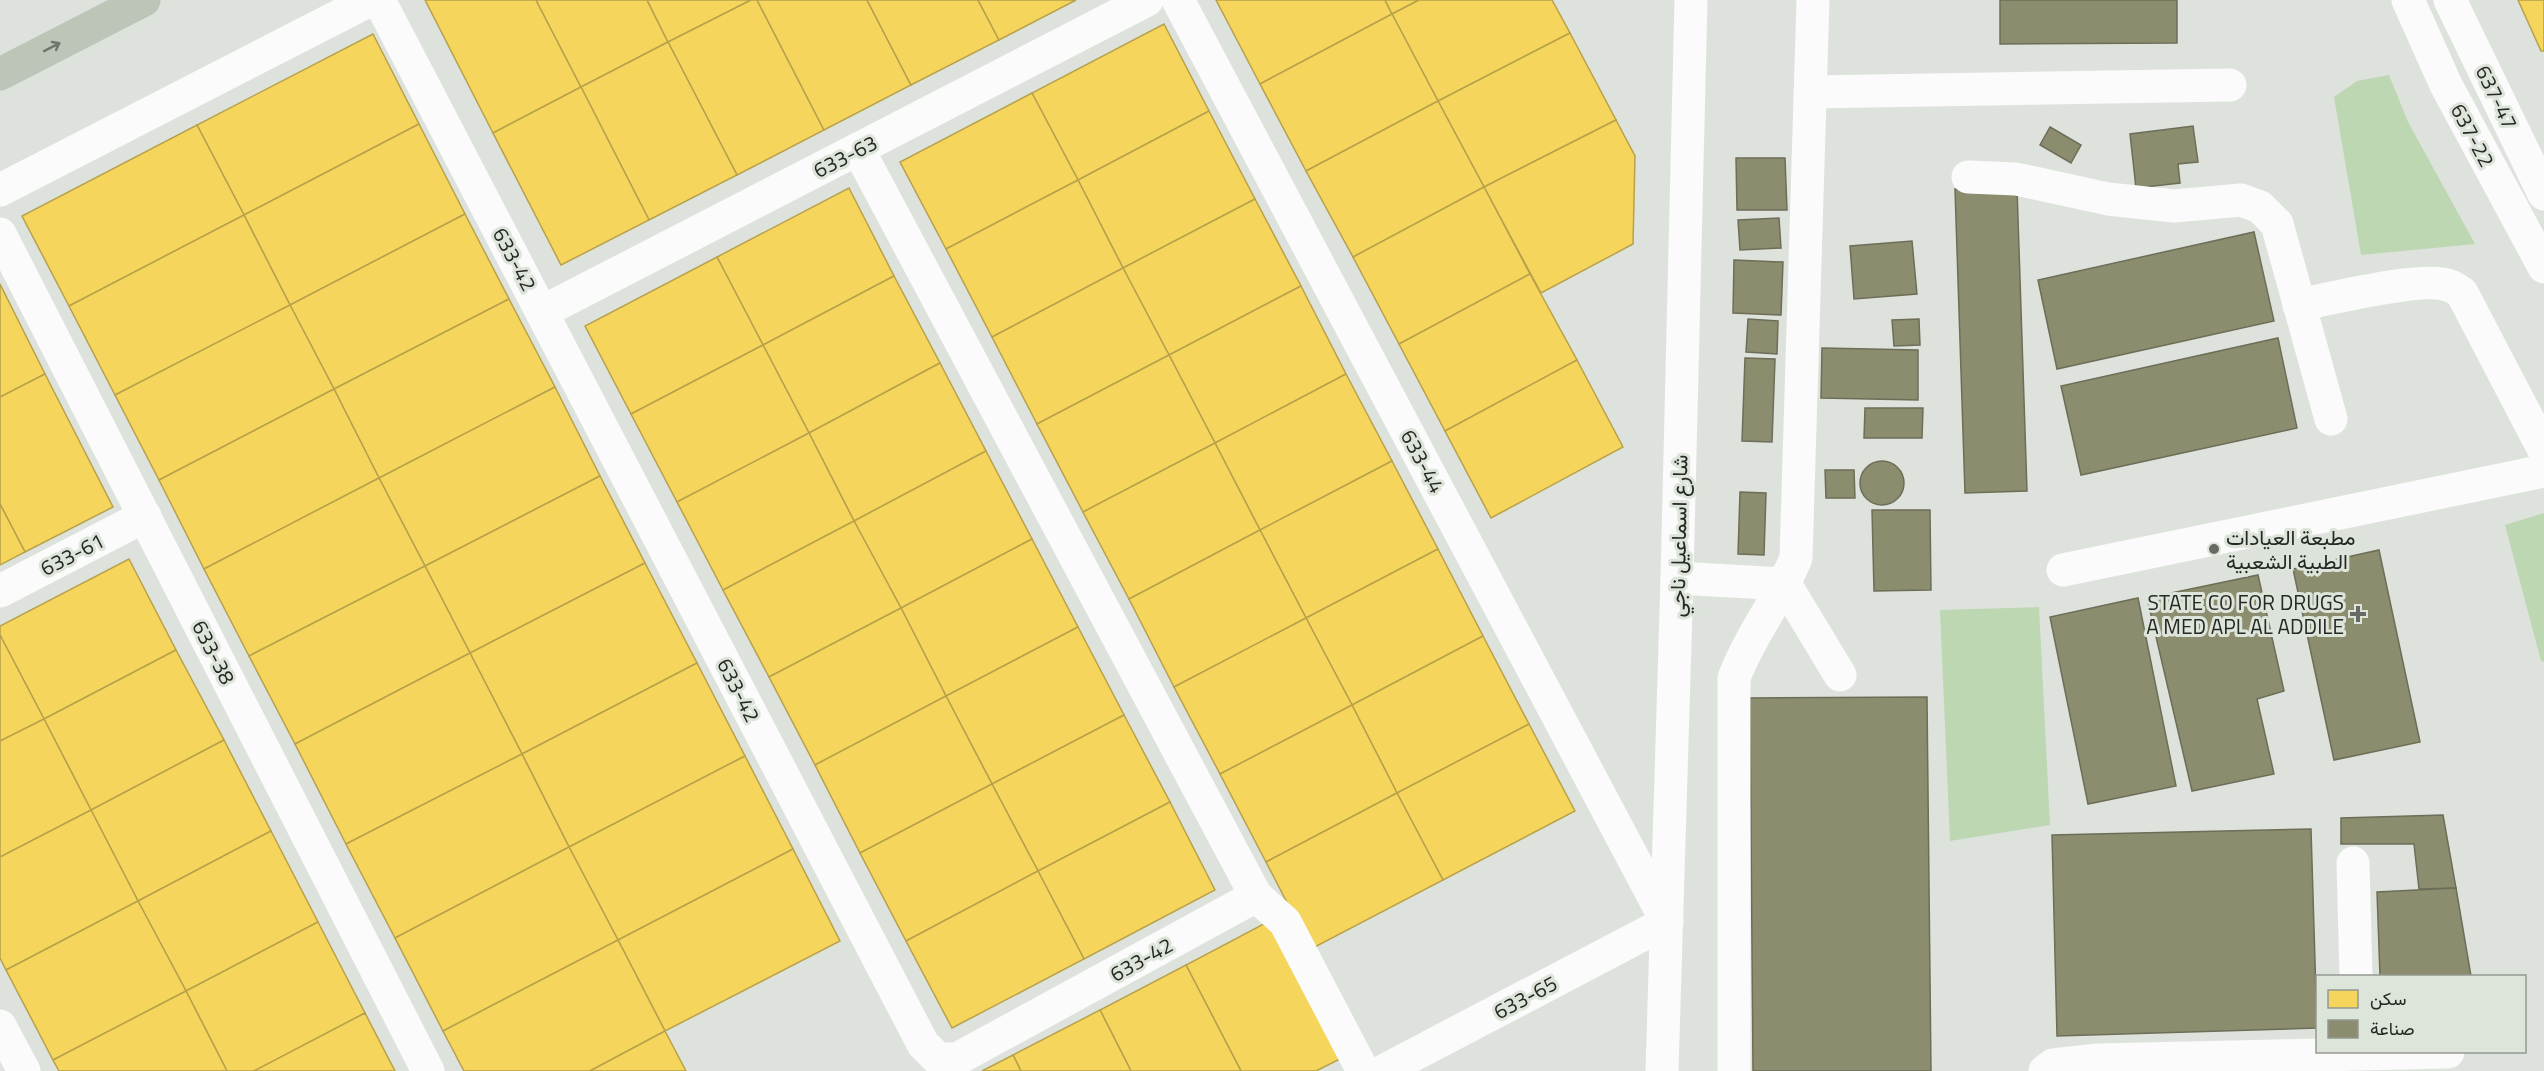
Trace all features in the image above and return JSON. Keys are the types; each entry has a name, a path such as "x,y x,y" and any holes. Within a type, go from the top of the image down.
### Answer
{"highway":[{"path":"0,74 144,0"}],"street":[{"path":"0,190 370,0"},
{"name":"633-42","path":"379,0 923,1044 938,1059 957,1059 1256,896"},
{"name":"633-63","path":"542,312 1147,0"},
{"name":"633-44","path":"1178,0 1667,922"},
{"name":"شارع اسماعيل ناجي","path":"1662,1071 1691,0"},
{"path":"1734,1071 1734,678 1742,655 1785,584 1796,558 1813,0"},
{"name":"637-22","path":"2408,0 2446,85 2544,267"},
{"name":"637-47","path":"2450,0 2544,194"},
{"path":"1810,92 2230,85"},
{"path":"858,149 1256,896 1285,922 1363,1071"},
{"path":"1968,177 2016,179 2108,199 2174,206 2241,200 2260,207 2277,224 2331,419"},
{"name":"633-38","path":"0,234 428,1071"},
{"path":"2299,305 2368,291 2430,283 2450,285 2462,293 2544,450"},
{"path":"2064,570 2544,471"},
{"name":"633-61","path":"0,591 145,516"},
{"path":"1677,578 1785,584"},
{"path":"1785,584 1840,675"},
{"path":"2353,863 2356,975"},
{"name":"633-65","path":"1383,1071 1667,922"},
{"path":"0,1026 24,1071"},
{"path":"2045,1071 2053,1065 2098,1060 2358,1053"}],"green space":[{"path":"2389,75 2408,122 2475,244 2361,255 2334,97 2357,81"},
{"path":"2544,513 2544,662 2541,661 2505,525"},
{"path":"2039,607 2050,825 1950,841 1940,610"}],"building: سكن":[{"path":"425,0 536,0 581,87 493,133"},
{"path":"536,0 647,0 668,42 581,87"},
{"path":"647,0 751,0 668,42"},
{"path":"751,0 757,0 824,130 737,175 668,42"},
{"path":"757,0 867,0 911,85 824,130"},
{"path":"867,0 978,0 999,40 911,85"},
{"path":"978,0 1076,0 999,40"},
{"path":"1216,0 1385,0 1392,14 1260,84"},
{"path":"1385,0 1419,0 1392,14"},
{"path":"1419,0 1552,0 1570,33 1438,101 1392,14"},
{"path":"2518,0 2544,0 2544,51 2541,51"},
{"path":"1392,14 1438,101 1306,171 1260,84"},
{"path":"1164,24 1209,111 1078,180 1032,93"},
{"path":"1570,33 1616,120 1484,187 1438,101"},
{"path":"373,34 419,124 244,215 197,125"},
{"path":"668,42 737,175 649,220 581,87"},
{"path":"581,87 649,220 561,265 493,133"},
{"path":"1032,93 1078,180 946,249 900,162"},
{"path":"1438,101 1484,187 1353,257 1306,171"},
{"path":"1209,111 1255,199 1123,268 1078,180"},
{"path":"1616,120 1635,156 1633,244 1541,293 1484,187"},
{"path":"419,124 465,214 290,305 244,215"},
{"path":"197,125 244,215 69,306 22,216"},
{"path":"1078,180 1123,268 992,337 946,249"},
{"path":"1484,187 1530,274 1399,344 1353,257"},
{"path":"849,188 894,276 763,345 717,257"},
{"path":"1255,199 1301,286 1169,355 1123,268"},
{"path":"465,214 509,299 334,389 290,305"},
{"path":"244,215 290,305 115,395 69,306"},
{"path":"717,257 763,345 631,414 585,326"},
{"path":"1123,268 1169,355 1037,424 992,337"},
{"path":"1530,274 1577,360 1445,431 1399,344"},
{"path":"894,276 940,363 809,433 763,345"},
{"path":"0,284 45,374 0,397"},
{"path":"1301,286 1346,374 1215,443 1169,355"},
{"path":"509,299 555,387 379,478 334,389"},
{"path":"290,305 334,389 159,480 115,395"},
{"path":"763,345 809,433 677,502 631,414"},
{"path":"1169,355 1215,443 1083,512 1037,424"},
{"path":"1577,360 1623,447 1491,518 1445,431"},
{"path":"940,363 986,451 854,521 809,433"},
{"path":"45,374 113,507 25,552 0,504 0,397"},
{"path":"1346,374 1392,461 1260,530 1215,443"},
{"path":"555,387 600,476 425,566 379,478"},
{"path":"334,389 379,478 204,569 159,480"},
{"path":"809,433 854,521 723,590 677,502"},
{"path":"1215,443 1260,530 1129,599 1083,512"},
{"path":"986,451 1032,539 901,608 854,521"},
{"path":"1392,461 1438,549 1306,618 1260,530"},
{"path":"600,476 645,563 470,653 425,566"},
{"path":"379,478 425,566 249,656 204,569"},
{"path":"0,504 25,552 0,565"},
{"path":"854,521 901,608 769,677 723,590"},
{"path":"1260,530 1306,618 1174,687 1129,599"},
{"path":"1032,539 1078,627 946,696 901,608"},
{"path":"1438,549 1483,636 1352,705 1306,618"},
{"path":"129,559 176,650 44,719 0,635 0,626"},
{"path":"645,563 697,663 522,754 470,653"},
{"path":"425,566 470,653 295,744 249,656"},
{"path":"901,608 946,696 815,765 769,677"},
{"path":"1306,618 1352,705 1220,774 1174,687"},
{"path":"1078,627 1124,715 992,784 946,696"},
{"path":"0,635 44,719 0,741"},
{"path":"1483,636 1529,724 1397,793 1352,705"},
{"path":"176,650 224,740 91,810 44,719"},
{"path":"470,653 522,754 346,844 295,744"},
{"path":"697,663 745,756 569,847 522,754"},
{"path":"946,696 992,784 860,853 815,765"},
{"path":"1352,705 1397,793 1266,862 1220,774"},
{"path":"1124,715 1170,802 1038,871 992,784"},
{"path":"44,719 91,810 0,857 0,741"},
{"path":"1529,724 1575,811 1443,880 1397,793"},
{"path":"224,740 271,831 138,901 91,810"},
{"path":"522,754 569,847 395,938 346,844"},
{"path":"745,756 793,849 618,940 569,847"},
{"path":"992,784 1038,871 906,941 860,853"},
{"path":"1397,793 1443,880 1311,949 1266,862"},
{"path":"1170,802 1215,890 1084,959 1038,871"},
{"path":"91,810 138,901 6,970 0,958 0,857"},
{"path":"271,831 318,922 186,991 138,901"},
{"path":"569,847 618,940 443,1031 395,938"},
{"path":"793,849 840,941 665,1031 618,940"},
{"path":"1038,871 1084,959 952,1028 906,941"},
{"path":"138,901 186,991 53,1060 6,970"},
{"path":"1273,919 1344,1057 1316,1071 1241,1071 1186,965"},
{"path":"318,922 365,1013 254,1071 227,1071 186,991"},
{"path":"618,940 665,1031 590,1071 464,1071 443,1031"},
{"path":"1186,965 1241,1071 1131,1071 1100,1010"},
{"path":"186,991 227,1071 59,1071 53,1060"},
{"path":"1100,1010 1131,1071 1021,1071 1013,1055"},
{"path":"365,1013 395,1071 254,1071"},
{"path":"665,1031 686,1071 590,1071"},
{"path":"1013,1055 1021,1071 982,1071"}],"building: صناعة":[{"path":"2000,0 2177,0 2177,43 2000,44"},
{"path":"2193,126 2198,162 2178,164 2180,183 2136,188 2130,134"},
{"path":"2050,127 2081,145 2071,163 2040,145"},
{"path":"1736,158 1785,158 1787,210 1737,210"},
{"path":"2017,188 2027,491 1965,493 1955,189"},
{"path":"1779,218 1781,248 1740,250 1738,220"},
{"path":"2254,232 2274,321 2057,369 2038,280"},
{"path":"1912,241 1917,294 1854,299 1850,246"},
{"path":"1734,260 1783,262 1781,315 1733,313"},
{"path":"1748,319 1778,321 1777,354 1746,352"},
{"path":"1919,319 1920,345 1894,346 1892,320"},
{"path":"2278,338 2297,428 2081,475 2061,386"},
{"path":"1822,348 1918,350 1918,400 1821,398"},
{"path":"1745,358 1775,359 1772,442 1742,441"},
{"path":"1865,408 1923,408 1922,438 1864,438"},
{"path":"1882,461 1898,467 1904,483 1898,499 1882,505 1866,499 1860,483 1866,467"},
{"path":"1825,470 1854,470 1855,498 1826,498"},
{"path":"1740,492 1766,493 1764,555 1738,554"},
{"path":"1872,510 1930,510 1931,590 1874,591"},
{"path":"2379,550 2420,742 2334,760 2293,569"},
{"path":"2258,575 2284,691 2257,699 2274,774 2192,791 2147,598"},
{"path":"2138,598 2176,786 2088,804 2050,617"},
{"path":"1927,697 1931,1071 1753,1071 1750,698"},
{"path":"2443,815 2456,888 2419,889 2414,844 2341,844 2341,818"},
{"path":"2311,829 2316,1028 2057,1036 2052,835"},
{"path":"2456,888 2471,975 2380,975 2377,892"}],"place":[{"name":"مطبعة العيادات الطبية الشعبية","path":"2214,549"},
{"name":"STATE CO FOR DRUGS A MED APL AL ADDILE","path":"2358,614"}]}
